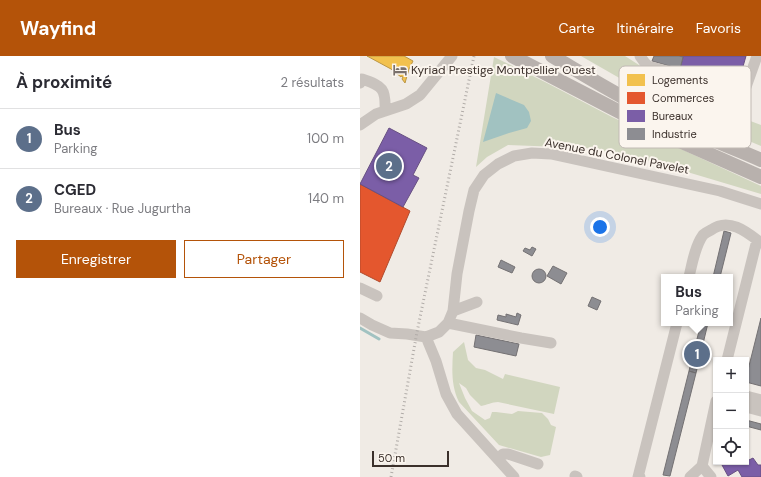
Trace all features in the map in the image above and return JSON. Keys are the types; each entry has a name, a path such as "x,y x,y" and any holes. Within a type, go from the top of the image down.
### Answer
{"main road":[{"path":"512,56 619,112"},
{"path":"552,56 619,95"},
{"path":"696,148 761,177"},
{"path":"732,148 761,160"}],"street":[{"path":"360,125 376,114 406,104 420,95 452,56"},
{"path":"640,56 648,66"},
{"path":"751,73 757,56"},
{"path":"360,83 362,79 372,82 381,88 384,94 385,111"},
{"name":"Avenue du Colonel Pavelet","path":"448,323 453,311 458,274 474,190 484,175 498,164 514,156 532,153 551,154 614,172 720,191 761,204"},
{"path":"690,274 696,249 704,235 716,226 728,224 743,229 759,242 727,357"},
{"path":"360,288 377,296"},
{"path":"453,311 477,302"},
{"path":"360,318 372,325 390,332 426,337 439,332 448,323 551,343"},
{"path":"640,477 638,476 676,326"},
{"path":"426,337 451,405 457,414 514,477"},
{"path":"749,390 761,393"},
{"path":"749,397 761,400"},
{"path":"749,408 761,411"},
{"path":"690,477 702,466 713,416"},
{"path":"498,459 503,454 508,454 538,464"},
{"path":"702,466 710,477"}],"green space":[{"path":"581,56 625,56 641,66 619,66 619,78"},
{"path":"494,57 619,120 619,148 679,148 761,186 761,194 637,157 586,148 508,145 487,157 476,167"},
{"path":"751,121 761,125 761,146 751,142"},
{"path":"464,342 468,360 476,368 485,370 503,379 505,374 560,387 554,414 498,402 481,406 470,395 466,388 459,383 472,411 485,420 490,418 492,412 512,414 518,411 542,413 551,425 556,427 550,455 541,457 499,445 459,402 453,384 453,352"}],"water":[{"path":"496,93 524,105 529,112 531,121 527,128 483,142"}],"building: Logements":[{"name":"Kyriad Prestige Montpellier Ouest","path":"367,56 404,56 413,61 405,83 402,79 403,77"}],"building: Commerces":[{"path":"360,184 410,211 380,282 360,272"}],"building: Bureaux":[{"path":"679,56 746,56 743,66 681,66 683,57"},
{"path":"389,128 427,148 413,175 419,178 403,207 360,184"},
{"path":"753,458 758,465 761,465 761,477 742,477 738,470 728,476 722,465 749,465 749,460"}],"building: Industrie":[{"path":"654,56 683,57 681,66 670,66 652,61"},
{"path":"724,231 731,233 721,274 714,274"},
{"path":"532,247 536,249 532,256 523,251 525,248 530,250"},
{"path":"501,260 515,267 512,273 498,267"},
{"path":"553,266 567,273 561,284 547,276"},
{"path":"536,269 542,269 546,273 546,279 542,283 536,283 532,279 532,273"},
{"path":"592,297 601,301 597,310 588,306"},
{"path":"517,313 521,315 518,325 497,320 498,315 506,317 506,314 516,317"},
{"path":"761,318 761,386 749,383 749,366"},
{"path":"700,326 707,326 696,373 689,371"},
{"path":"476,335 519,344 516,356 474,347"},
{"path":"689,371 696,373 670,476 663,475"},
{"path":"749,421 761,424 761,430 749,427"}],"waterway":[{"path":"360,328 379,339"}],"railway":[{"path":"391,477 417,332 474,56"}],"place":[{"name":"Kyriad Prestige Montpellier Ouest","path":"400,70"},
{"name":"CGED","path":"389,166"},
{"name":"Bus","path":"697,354"}]}
